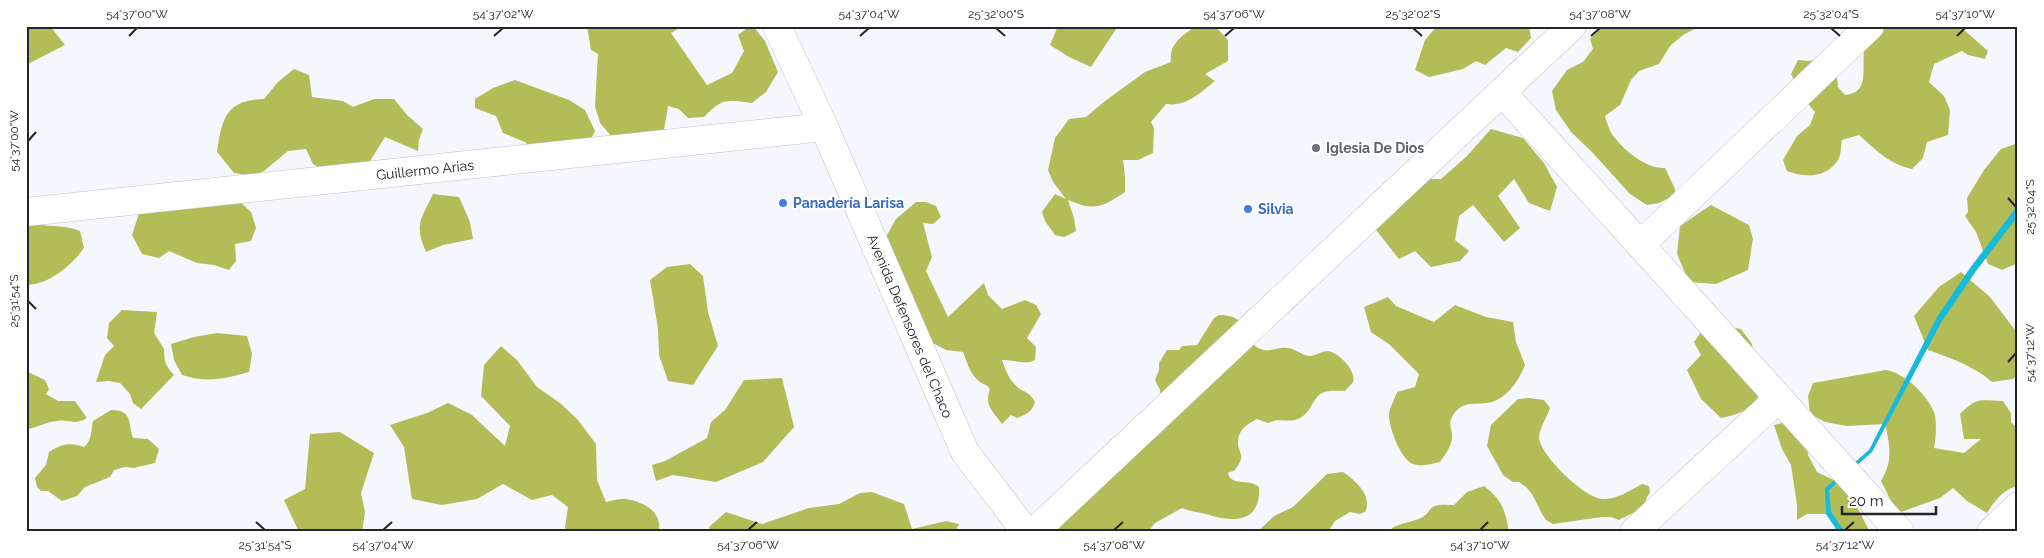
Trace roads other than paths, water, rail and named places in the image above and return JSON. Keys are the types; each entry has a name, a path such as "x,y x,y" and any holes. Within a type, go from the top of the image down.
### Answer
{"street":[{"name":"Avenida Defensores del Chaco","path":"776,26 824,127 965,452 1026,532"},
{"path":"1034,532 1572,26"},
{"path":"1641,244 1870,26"},
{"path":"1502,92 1900,532"},
{"name":"Guillermo Arias","path":"26,212 824,127"},
{"path":"1634,532 1779,398"},
{"path":"1991,532 2018,506"}],"water":[{"path":"2018,205 2018,216 1976,271 1942,321 1872,452 1829,490 1831,512 1845,532 1838,532 1826,514 1825,488 1869,450 1937,317 1970,268"}],"place":[{"name":"Iglesia De Dios","path":"1316,148"},
{"name":"Panadería Larisa","path":"783,203"},
{"name":"Silvia","path":"1248,209"}]}
